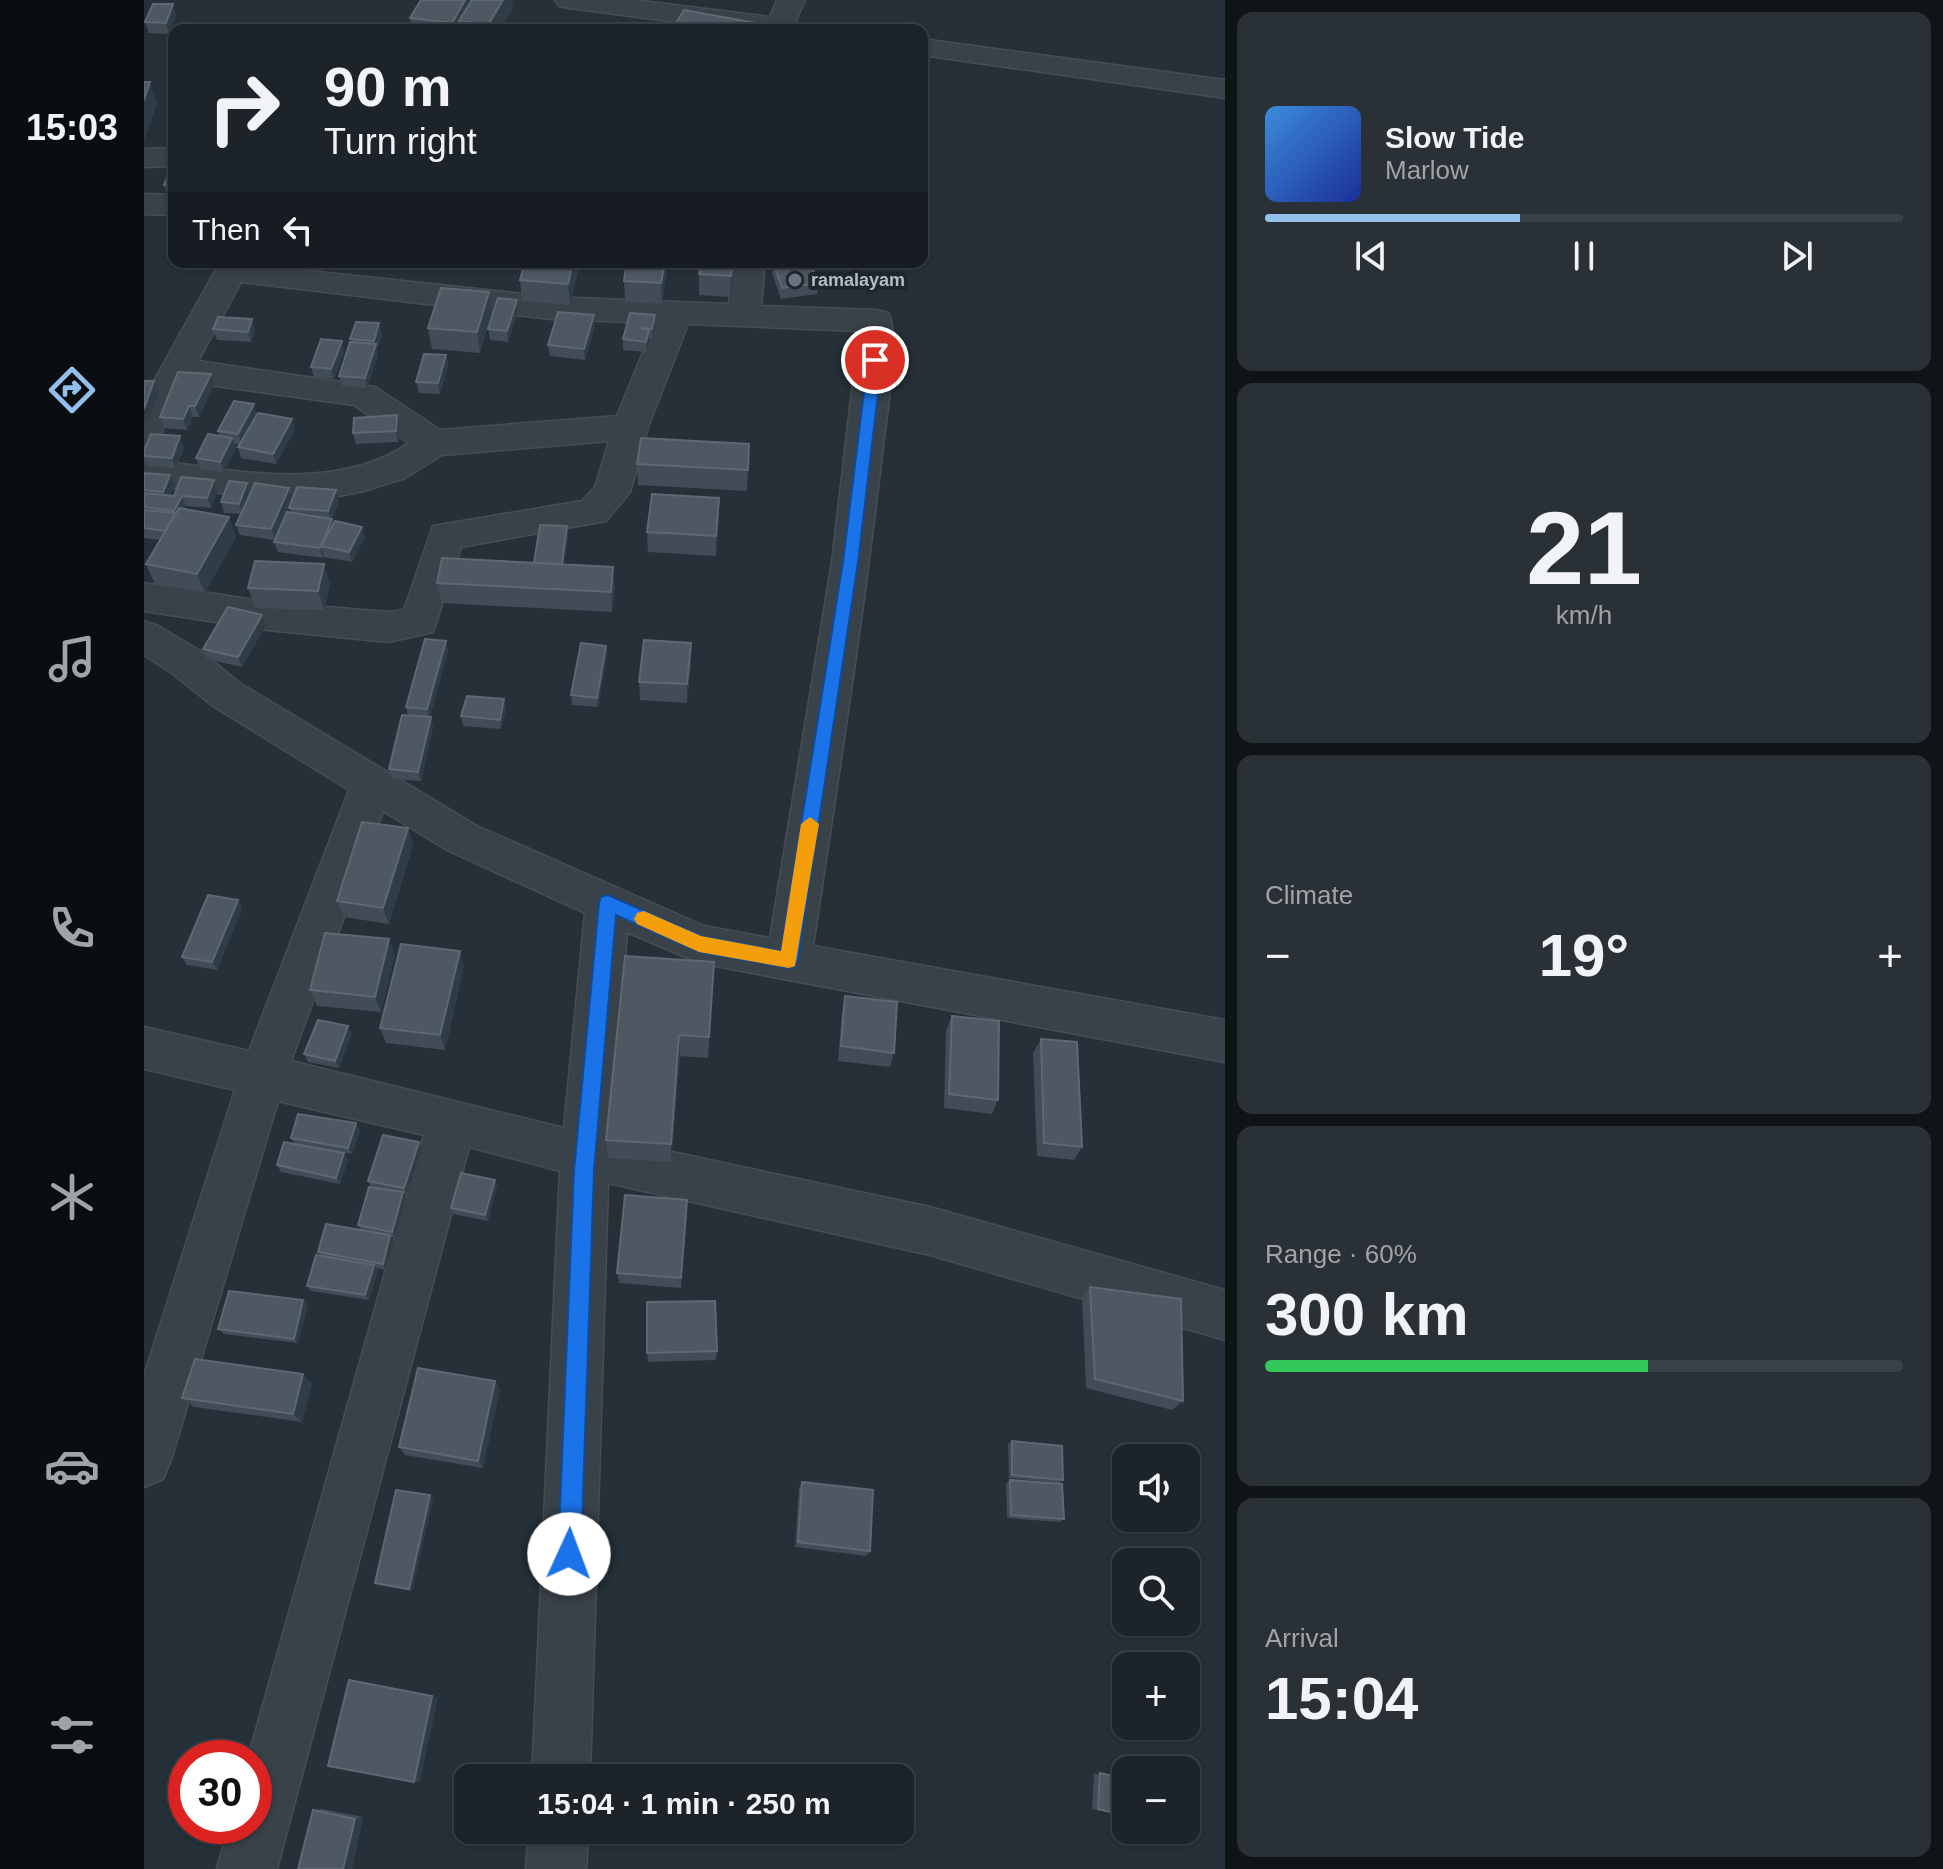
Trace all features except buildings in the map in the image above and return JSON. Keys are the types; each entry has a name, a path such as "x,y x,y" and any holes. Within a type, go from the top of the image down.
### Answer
{"street":[{"path":"569,0 749,24"},
{"path":"788,24 791,0"},
{"path":"928,48 1225,89"},
{"path":"144,158 168,157"},
{"path":"144,204 168,205"},
{"path":"144,434 231,268"},
{"path":"240,268 551,308 876,321 875,360 851,562 789,960"},
{"path":"744,316 748,268"},
{"path":"144,597 267,616 388,627 419,622 446,536 593,512 612,492 630,427 676,313"},
{"path":"176,369 363,395 434,443"},
{"path":"144,472 305,487 354,482 395,468 434,443 630,427"},
{"path":"144,636 186,662 227,695 462,838 699,944 1225,1041"},
{"path":"144,1460 262,1078 372,783"},
{"path":"562,1764 586,1156 608,903"},
{"path":"144,1048 452,1120 586,1156 930,1231 1225,1315"},
{"path":"247,1869 452,1120"},
{"path":"556,1869 558,1844"}],"slow traffic":[{"path":"644,919 699,944 789,960 810,824"}],"place":[{"name":"ramalayam","path":"795,280"}],"route":[{"path":"569,1554 584,1171 608,903 699,944 789,960 851,562 875,360"}]}
